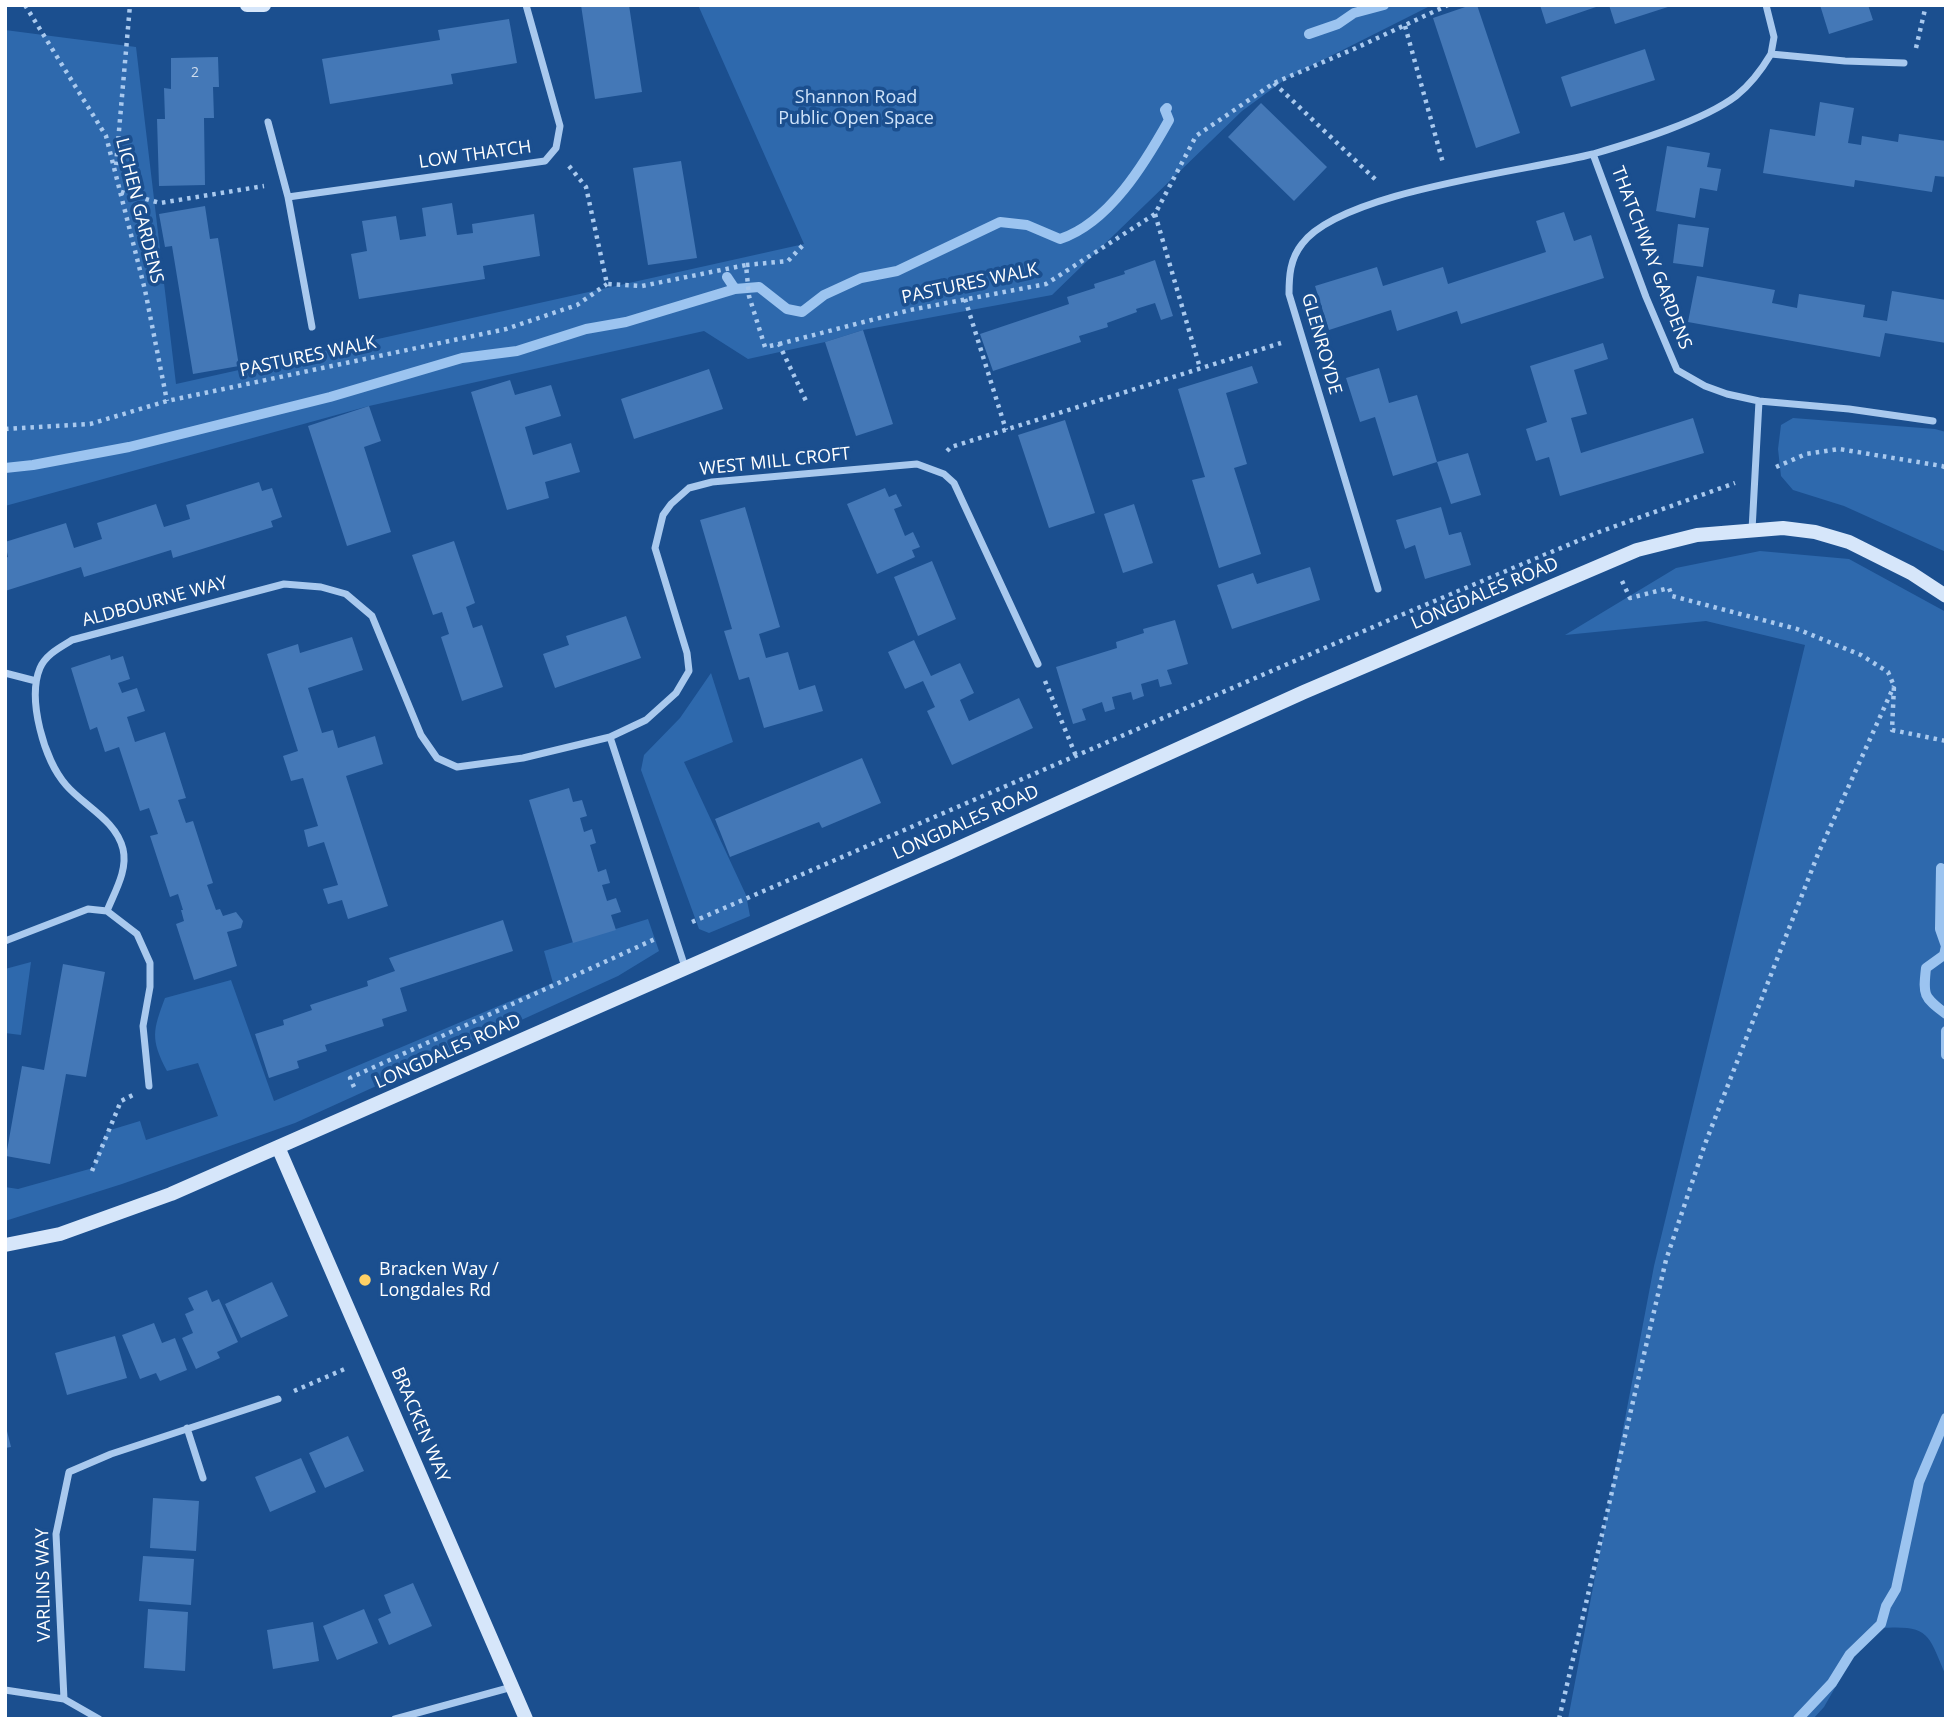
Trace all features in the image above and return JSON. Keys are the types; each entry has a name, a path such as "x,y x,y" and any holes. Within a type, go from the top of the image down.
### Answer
{"street":[{"path":"247,5 264,5"},
{"name":"LOW THATCH","path":"288,197 545,161 556,148 560,126 526,5"},
{"path":"1766,5 1774,37 1771,54 1845,61 1905,62"},
{"name":"THATCHWAY GARDENS","path":"1771,54 1763,68 1736,96 1707,113 1594,154 1646,297 1677,370 1705,386 1759,401 1849,409 1933,421"},
{"path":"268,122 288,197 312,327"},
{"name":"GLENROYDE","path":"1378,589 1289,294 1289,271 1300,245 1329,222 1356,209 1514,169 1565,162 1594,154"},
{"path":"1752,530 1759,401"},
{"name":"WEST MILL CROFT","path":"610,737 646,720 667,704 684,683 689,671 687,653 655,548 663,515 689,488 712,482 904,465 917,464 931,468"},
{"path":"931,468 954,483 1038,664"},
{"name":"LONGDALES ROAD","path":"5,1245 60,1234 171,1195 950,852 1304,692 1637,550 1697,535 1752,530 1794,529 1815,532 1849,542 1911,573 1946,596"},
{"name":"ALDBOURNE WAY","path":"36,681 44,661 72,640 284,584 321,587 346,594 372,616 421,735 437,758 457,766 523,758 610,737"},
{"path":"5,673 36,681 40,728 57,774 68,788 103,818 118,835 122,848 123,870 107,911"},
{"path":"610,737 685,967"},
{"path":"5,941 88,909 107,911 137,934 150,963 150,987 144,1026 149,1086"},
{"name":"BRACKEN WAY","path":"278,1147 526,1719"},
{"name":"VARLINS WAY","path":"64,1699 55,1534 69,1472 187,1427 278,1399"},
{"path":"187,1427 203,1478"},
{"path":"395,1719 512,1687"},
{"path":"5,1690 64,1699 99,1719"}],"path":[{"name":"LICHEN GARDENS","path":"26,5 106,136 145,290 167,401"},
{"path":"115,170 130,5"},
{"path":"1200,368 1155,214 1195,136 1274,83 1448,5"},
{"path":"1905,62 1915,51 1926,5"},
{"path":"1405,26 1448,185"},
{"path":"1274,83 1395,198"},
{"path":"556,148 586,187 607,284 642,286 746,265 788,261 804,244"},
{"path":"121,192 160,204 284,182"},
{"name":"PASTURES WALK","path":"779,344 910,310 1046,284 1155,214"},
{"path":"746,265 749,296 765,347 779,344 806,401"},
{"name":"PASTURES WALK","path":"5,429 90,424 167,401 506,329 577,305 607,284"},
{"path":"965,299 1006,430"},
{"path":"931,468 951,447 1301,336"},
{"path":"350,1078 554,983 1076,755 1599,532 1754,477 1806,454 1839,449 1946,468"},
{"path":"1599,532 1630,598 1669,588 1672,596 1797,629 1861,655 1888,672 1894,686 1892,730 1946,741"},
{"path":"1038,664 1076,755"},
{"path":"1559,1719 1665,1260 1705,1144 1813,867 1894,686"},
{"path":"92,1171 121,1101 149,1086"},
{"path":"278,1399 369,1358"}],"green space":[{"name":"Shannon Road Public Open Space","path":"698,5 1432,5 1287,78 1242,111 1052,295 863,330 825,342 748,359 704,331 369,406 5,506 5,30 136,47 176,384 804,244"},
{"path":"1793,418 1946,432 1946,552 1844,506 1793,490 1781,476 1778,449 1781,425"},
{"path":"1760,551 1849,559 1946,612 1946,1676 1925,1635 1909,1628 1881,1628 1851,1660 1824,1707 1813,1719 1568,1719 1654,1266 1805,645 1706,621 1565,635 1676,568"},
{"path":"711,673 733,742 684,762 746,895 750,916 709,933 699,929 641,770 644,755 680,718"},
{"path":"648,919 659,951 618,976 295,1123 122,1184 5,1221 5,1187 18,1189 93,1168 107,1131 140,1121 146,1140 218,1116 198,1063 167,1071 162,1060 155,1035 165,998 231,980 274,1101 553,983 544,951"},
{"path":"31,962 21,1035 5,1033 5,969"}],"building":[{"path":"581,5 629,5 642,92 595,99"},
{"path":"1477,5 1520,133 1476,148 1433,18"},
{"path":"1540,5 1599,5 1599,6 1546,24"},
{"path":"1609,5 1670,5 1671,6 1615,24"},
{"path":"1820,5 1868,5 1873,20 1829,34"},
{"path":"509,19 517,63 451,74 453,84 330,104 322,59 440,40 438,30"},
{"path":"1645,49 1655,80 1571,107 1561,77"},
{"path":"218,57 219,87 213,87 214,118 204,118 205,185 159,186 157,119 165,119 164,88 171,89 171,58"},
{"path":"1820,102 1854,108 1848,143 1861,145 1862,136 1898,142 1899,134 1946,141 1946,177 1935,176 1932,192 1855,180 1854,187 1763,173 1770,129 1815,136"},
{"path":"1261,103 1327,167 1294,201 1228,137"},
{"path":"1667,146 1710,153 1707,167 1721,169 1717,191 1700,188 1695,218 1656,211"},
{"path":"681,161 697,258 648,265 633,168"},
{"path":"452,203 457,235 473,233 472,224 534,214 540,256 483,266 485,279 359,299 351,254 367,251 362,221 396,216 400,240 426,236 422,208"},
{"path":"205,206 210,239 218,238 239,366 193,374 172,246 165,247 159,214"},
{"path":"1564,212 1574,241 1591,235 1604,278 1461,324 1457,311 1397,331 1391,310 1329,330 1315,286 1377,267 1383,286 1443,267 1448,284 1546,252 1536,221"},
{"path":"1678,224 1709,228 1703,267 1673,263"},
{"path":"1155,260 1173,316 1161,320 1155,303 1107,323 1108,327 1079,336 1081,342 993,371 980,334 1069,304 1067,297 1095,288 1094,284"},
{"path":"1697,276 1775,290 1772,303 1797,308 1799,294 1865,305 1863,317 1887,321 1892,291 1946,300 1946,343 1885,333 1880,357 1688,322"},
{"path":"863,330 893,424 856,436 825,342"},
{"path":"1603,343 1608,359 1574,370 1587,414 1571,418 1581,453 1693,418 1704,453 1560,496 1549,457 1536,461 1526,429 1547,422 1530,366"},
{"path":"1252,366 1258,383 1226,393 1247,464 1234,468 1261,554 1219,568 1192,480 1205,477 1178,389"},
{"path":"1379,368 1389,403 1417,395 1437,462 1393,476 1375,417 1360,422 1346,378"},
{"path":"709,369 723,409 634,439 621,399"},
{"path":"510,380 515,395 551,385 561,416 525,427 533,455 571,443 580,472 545,482 549,498 507,510 471,392"},
{"path":"369,406 381,441 364,447 391,532 347,546 308,426"},
{"path":"1065,420 1095,513 1049,528 1018,435"},
{"path":"1468,453 1481,495 1451,504 1437,462"},
{"path":"259,482 262,491 272,488 282,517 271,521 273,527 173,558 171,550 84,577 81,567 5,591 5,558 8,557 5,542 66,523 74,548 102,539 97,523 156,504 164,527 190,519 186,505"},
{"path":"885,488 889,497 896,494 902,506 894,509 905,536 913,532 920,547 912,550 915,557 877,574 847,504"},
{"path":"1134,504 1153,563 1123,573 1104,514"},
{"path":"745,507 780,627 759,634 766,658 788,652 799,690 815,685 823,711 764,728 749,677 739,680 724,631 732,629 700,520"},
{"path":"1441,507 1449,535 1461,532 1471,565 1425,579 1415,545 1405,549 1396,520"},
{"path":"454,541 475,603 466,607 473,628 482,625 503,687 462,701 441,637 449,634 442,612 433,615 412,555"},
{"path":"932,561 956,619 918,636 894,577"},
{"path":"1310,567 1320,600 1232,629 1217,585 1253,573 1257,584"},
{"path":"626,616 641,658 555,688 543,654 569,645 566,636"},
{"path":"1175,620 1188,664 1167,670 1172,684 1160,687 1158,679 1141,684 1144,696 1133,700 1131,692 1112,697 1115,709 1105,712 1102,702 1082,709 1086,720 1073,724 1056,667 1117,648 1116,642 1144,633 1143,629"},
{"path":"352,637 363,670 308,688 322,733 333,730 338,748 375,736 383,764 346,776 388,906 348,919 342,900 328,904 323,889 338,885 324,842 308,847 304,830 318,826 303,778 291,781 283,756 298,751 267,654 298,644 300,653"},
{"path":"914,640 931,676 960,663 974,693 960,700 969,721 1019,698 1033,728 952,765 927,711 935,707 923,681 905,689 888,652"},
{"path":"110,655 111,660 123,656 130,679 118,683 122,693 137,688 145,711 127,717 135,742 165,732 186,798 178,800 186,823 193,821 213,883 207,885 216,910 220,909 223,916 236,912 243,921 241,928 227,932 237,966 194,980 176,924 184,921 183,910 178,894 170,897 150,836 158,834 149,808 140,811 119,747 105,752 97,727 90,730 71,668"},
{"path":"862,758 881,803 822,828 819,822 730,857 715,819"},
{"path":"569,788 573,802 582,800 587,816 580,818 584,832 592,829 596,843 590,845 598,872 606,869 610,883 602,885 607,901 616,898 621,912 611,915 616,930 573,943 529,800"},
{"path":"503,920 513,951 400,988 407,1011 382,1019 384,1026 325,1045 327,1051 297,1061 299,1068 269,1078 255,1034 284,1025 283,1020 312,1010 310,1005 368,986 367,981 395,971 389,958"},
{"path":"63,964 105,972 86,1077 66,1074 50,1164 6,1156 22,1066 44,1070"},
{"path":"272,1282 288,1316 241,1338 225,1304"},
{"path":"207,1290 212,1302 219,1299 238,1342 217,1352 220,1358 196,1369 182,1338 193,1333 185,1314 194,1310 188,1298"},
{"path":"154,1323 162,1343 175,1338 187,1370 160,1381 156,1373 140,1379 122,1335"},
{"path":"115,1336 127,1378 67,1395 55,1353"},
{"path":"5,1428 11,1447 5,1448"},
{"path":"348,1436 364,1471 325,1488 309,1453"},
{"path":"301,1458 316,1492 270,1512 255,1477"},
{"path":"153,1498 199,1501 196,1551 150,1548"},
{"path":"143,1556 194,1559 191,1605 139,1601"},
{"path":"413,1583 432,1626 389,1645 378,1619 391,1613 384,1595"},
{"path":"148,1609 188,1612 185,1671 144,1668"},
{"path":"364,1609 378,1643 337,1660 323,1626"},
{"path":"313,1622 319,1661 273,1669 267,1630"}],"waterway":[{"path":"1309,34 1338,24 1354,13 1384,5"},
{"path":"5,468 129,447 330,397 462,358 517,351 586,329 626,322 735,289 759,287 787,309 802,312 824,295 861,278 897,271 1000,222 1027,225 1060,239 1094,220 1124,190 1169,120 1165,110 1167,108"},
{"path":"727,277 735,289"},
{"path":"1941,868 1940,929 1946,946 1944,955 1926,968 1925,990 1929,999 1946,1014"},
{"path":"1946,1031 1946,1055"},
{"path":"1798,1719 1832,1683 1850,1654 1881,1624 1886,1606 1896,1589 1919,1482 1946,1418"}],"place":[{"name":"Bracken Way / Longdales Rd","path":"365,1280"}]}
